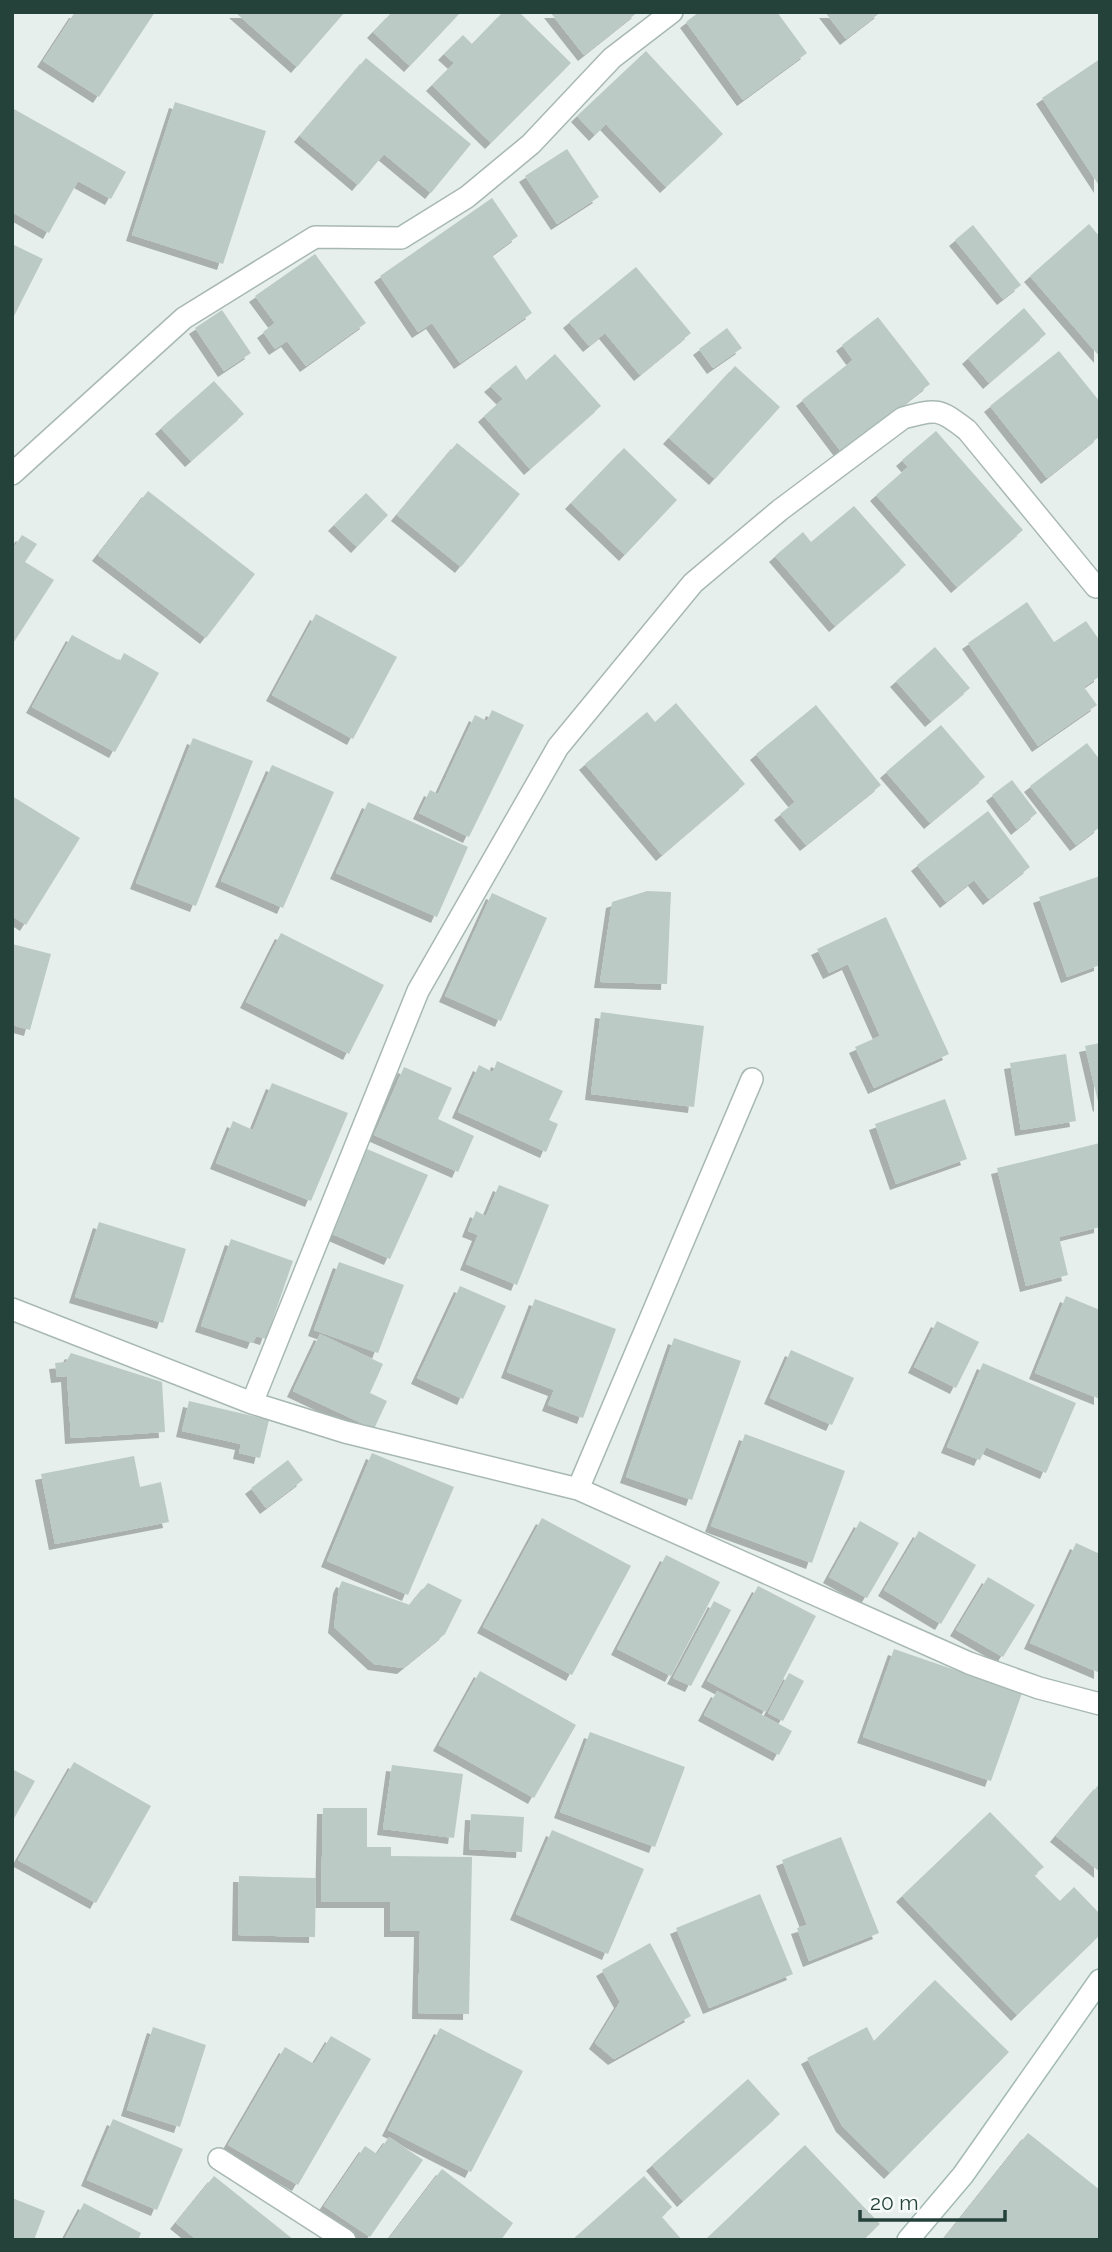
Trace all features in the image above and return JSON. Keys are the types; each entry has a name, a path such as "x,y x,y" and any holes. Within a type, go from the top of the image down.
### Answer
{"street":[{"path":"12,474 184,318 315,237 401,238 467,197 531,144 612,58 672,12"},
{"path":"252,1403 418,991 558,747 693,583 780,510 892,426 903,418 925,412 944,413 967,430 1096,587"},
{"path":"578,1489 752,1079"},
{"path":"12,1309 252,1403 345,1432 578,1489 969,1663 1039,1688 1100,1704"},
{"path":"908,2240 963,2175 1100,1980"},
{"path":"219,2159 345,2240"}],"building":[{"path":"75,12 155,12 99,97 43,61"},
{"path":"235,12 345,12 297,67"},
{"path":"392,12 461,12 410,66 373,32"},
{"path":"503,12 519,12 571,63 491,143 432,85 454,63 444,54 463,35 472,44"},
{"path":"550,12 638,12 584,55"},
{"path":"699,12 777,12 807,53 743,100 686,22"},
{"path":"825,12 881,12 846,39"},
{"path":"646,51 723,134 666,187 606,124 595,135 577,116"},
{"path":"366,58 471,144 431,193 384,154 358,185 300,136"},
{"path":"1100,59 1100,187 1042,98"},
{"path":"175,102 266,131 223,264 132,235"},
{"path":"12,108 126,172 111,199 78,181 49,233 12,212"},
{"path":"567,149 599,197 557,224 525,176"},
{"path":"492,198 518,236 492,255 532,313 460,363 432,323 418,332 380,276"},
{"path":"1089,224 1100,237 1100,357 1030,276"},
{"path":"973,225 1021,285 1003,299 955,240"},
{"path":"12,244 43,259 12,320"},
{"path":"315,254 366,323 306,366 287,341 275,349 263,332 275,323 255,296"},
{"path":"636,267 691,333 640,375 605,333 589,346 569,322"},
{"path":"1024,308 1046,334 989,383 968,358"},
{"path":"222,310 251,353 224,371 195,328"},
{"path":"878,317 930,384 842,453 802,400 853,360 842,345"},
{"path":"727,328 742,348 713,368 699,349"},
{"path":"1059,351 1100,402 1100,436 1047,478 990,406"},
{"path":"555,354 601,406 530,469 484,416 503,399 490,386 516,365 526,380"},
{"path":"735,366 780,407 715,479 669,438"},
{"path":"214,381 244,414 191,461 161,428"},
{"path":"936,431 1023,530 957,587 876,495 908,467 902,460"},
{"path":"457,443 520,494 461,567 397,515"},
{"path":"624,448 677,500 625,555 571,503"},
{"path":"148,491 255,574 206,638 98,555"},
{"path":"366,493 388,515 357,547 334,525"},
{"path":"854,506 906,565 835,626 775,556 803,532 811,542"},
{"path":"22,535 37,544 25,562 54,580 12,645 12,550"},
{"path":"1027,602 1054,642 1086,621 1100,641 1100,676 1084,687 1097,705 1038,746 968,643"},
{"path":"316,614 397,657 353,739 272,695"},
{"path":"72,635 120,661 124,653 159,673 115,752 32,707"},
{"path":"935,647 970,688 931,721 896,681"},
{"path":"676,703 745,784 662,855 585,764 647,712 655,722"},
{"path":"816,705 881,785 806,845 780,814 795,802 756,754"},
{"path":"492,710 524,725 469,837 419,813 430,790 438,794 475,715 487,721"},
{"path":"941,725 985,777 930,823 886,772"},
{"path":"193,738 253,761 196,906 136,883"},
{"path":"1087,743 1100,760 1100,827 1076,845 1030,786"},
{"path":"272,765 334,792 283,908 221,881"},
{"path":"1012,780 1037,813 1017,829 992,795"},
{"path":"12,796 80,838 26,925 12,916"},
{"path":"368,802 468,847 437,917 336,873"},
{"path":"988,811 1030,867 989,899 974,880 946,902 917,865"},
{"path":"1100,876 1100,965 1067,977 1039,897"},
{"path":"647,891 671,892 667,984 600,982 612,902"},
{"path":"492,893 547,918 501,1021 445,996"},
{"path":"886,917 949,1054 874,1088 855,1047 880,1036 848,964 829,973 817,949"},
{"path":"281,933 384,985 349,1054 246,1002"},
{"path":"12,944 51,954 30,1030 12,1025"},
{"path":"601,1012 704,1026 694,1107 591,1094"},
{"path":"1100,1043 1100,1105 1099,1106 1085,1046"},
{"path":"1066,1054 1076,1121 1021,1130 1010,1063"},
{"path":"497,1061 563,1091 549,1120 558,1124 546,1152 458,1112 479,1065 493,1072"},
{"path":"404,1067 452,1088 438,1119 474,1136 458,1172 374,1135"},
{"path":"272,1083 348,1113 311,1201 216,1163 233,1121 253,1130"},
{"path":"945,1099 967,1159 896,1184 875,1124"},
{"path":"1100,1143 1100,1227 1059,1237 1068,1275 1026,1286 997,1168"},
{"path":"367,1149 428,1175 390,1259 330,1233"},
{"path":"499,1185 549,1205 517,1285 466,1264 478,1235 468,1231 476,1211 486,1216"},
{"path":"99,1222 186,1249 163,1323 75,1297"},
{"path":"231,1239 293,1261 266,1339 256,1336 253,1343 201,1326"},
{"path":"339,1262 404,1285 378,1353 314,1330"},
{"path":"460,1286 506,1306 463,1399 417,1378"},
{"path":"1066,1296 1100,1310 1100,1399 1035,1373"},
{"path":"535,1299 616,1329 583,1418 548,1405 554,1390 507,1372"},
{"path":"937,1321 979,1342 956,1388 914,1367"},
{"path":"320,1334 383,1364 370,1393 387,1401 374,1429 293,1391"},
{"path":"674,1338 741,1361 692,1500 626,1477"},
{"path":"791,1350 854,1378 832,1425 770,1398"},
{"path":"71,1353 162,1382 165,1432 71,1438 67,1376 57,1377 55,1363 66,1362"},
{"path":"983,1363 1076,1403 1046,1473 986,1447 980,1460 947,1447"},
{"path":"189,1401 269,1420 260,1458 239,1453 241,1444 182,1431"},
{"path":"745,1434 845,1471 812,1563 711,1526"},
{"path":"372,1453 454,1487 408,1595 327,1561"},
{"path":"134,1456 140,1487 161,1482 169,1522 55,1544 41,1474"},
{"path":"288,1460 303,1480 266,1508 251,1488"},
{"path":"542,1518 631,1566 572,1675 483,1627"},
{"path":"860,1521 899,1543 867,1598 829,1577"},
{"path":"919,1531 976,1565 941,1624 884,1590"},
{"path":"1076,1543 1100,1554 1100,1673 1030,1643"},
{"path":"666,1555 720,1582 671,1676 617,1649"},
{"path":"988,1577 1035,1605 1003,1657 956,1630"},
{"path":"342,1581 410,1605 428,1583 462,1600 445,1634 403,1668 374,1664 334,1627"},
{"path":"758,1586 816,1616 766,1712 707,1681"},
{"path":"714,1601 731,1610 691,1686 673,1678"},
{"path":"894,1649 1022,1693 991,1781 863,1737"},
{"path":"480,1671 576,1725 534,1798 439,1745"},
{"path":"789,1673 804,1681 783,1721 768,1713"},
{"path":"717,1691 792,1731 779,1755 704,1715"},
{"path":"590,1732 685,1767 655,1847 560,1812"},
{"path":"74,1762 151,1806 96,1903 18,1860"},
{"path":"392,1765 463,1774 454,1838 383,1829"},
{"path":"12,1769 35,1781 12,1822"},
{"path":"1100,1783 1100,1872 1056,1836"},
{"path":"323,1808 367,1808 367,1847 391,1847 391,1856 472,1857 469,2014 418,2013 420,1931 390,1931 390,1902 321,1902"},
{"path":"990,1812 1044,1867 1034,1875 1060,1901 1074,1887 1100,1914 1100,1935 1017,2015 902,1896"},
{"path":"471,1814 524,1817 522,1852 469,1849"},
{"path":"552,1830 644,1869 608,1954 516,1914"},
{"path":"841,1837 879,1933 809,1961 797,1928 807,1925 782,1860"},
{"path":"239,1876 316,1878 315,1937 238,1935"},
{"path":"760,1894 793,1974 709,2008 676,1928"},
{"path":"650,1943 691,2016 614,2059 595,2043 620,2002 602,1970"},
{"path":"935,1980 1009,2052 890,2173 842,2126 807,2058 867,2027 874,2041"},
{"path":"153,2027 206,2045 180,2127 127,2110"},
{"path":"440,2028 523,2071 471,2172 388,2130"},
{"path":"331,2036 371,2059 298,2185 228,2145 285,2047 314,2064"},
{"path":"748,2079 780,2114 683,2201 652,2165"},
{"path":"113,2119 183,2149 157,2210 87,2180"},
{"path":"1028,2133 1100,2190 1100,2240 943,2240"},
{"path":"389,2137 423,2160 370,2237 324,2206 365,2146 377,2154"},
{"path":"805,2145 880,2224 863,2240 705,2240"},
{"path":"442,2169 513,2223 501,2240 388,2240"},
{"path":"214,2176 294,2240 197,2240 176,2223"},
{"path":"644,2176 672,2207 662,2217 682,2240 572,2240"},
{"path":"12,2198 45,2211 34,2240 12,2240"},
{"path":"84,2203 141,2233 138,2240 64,2240"}]}
